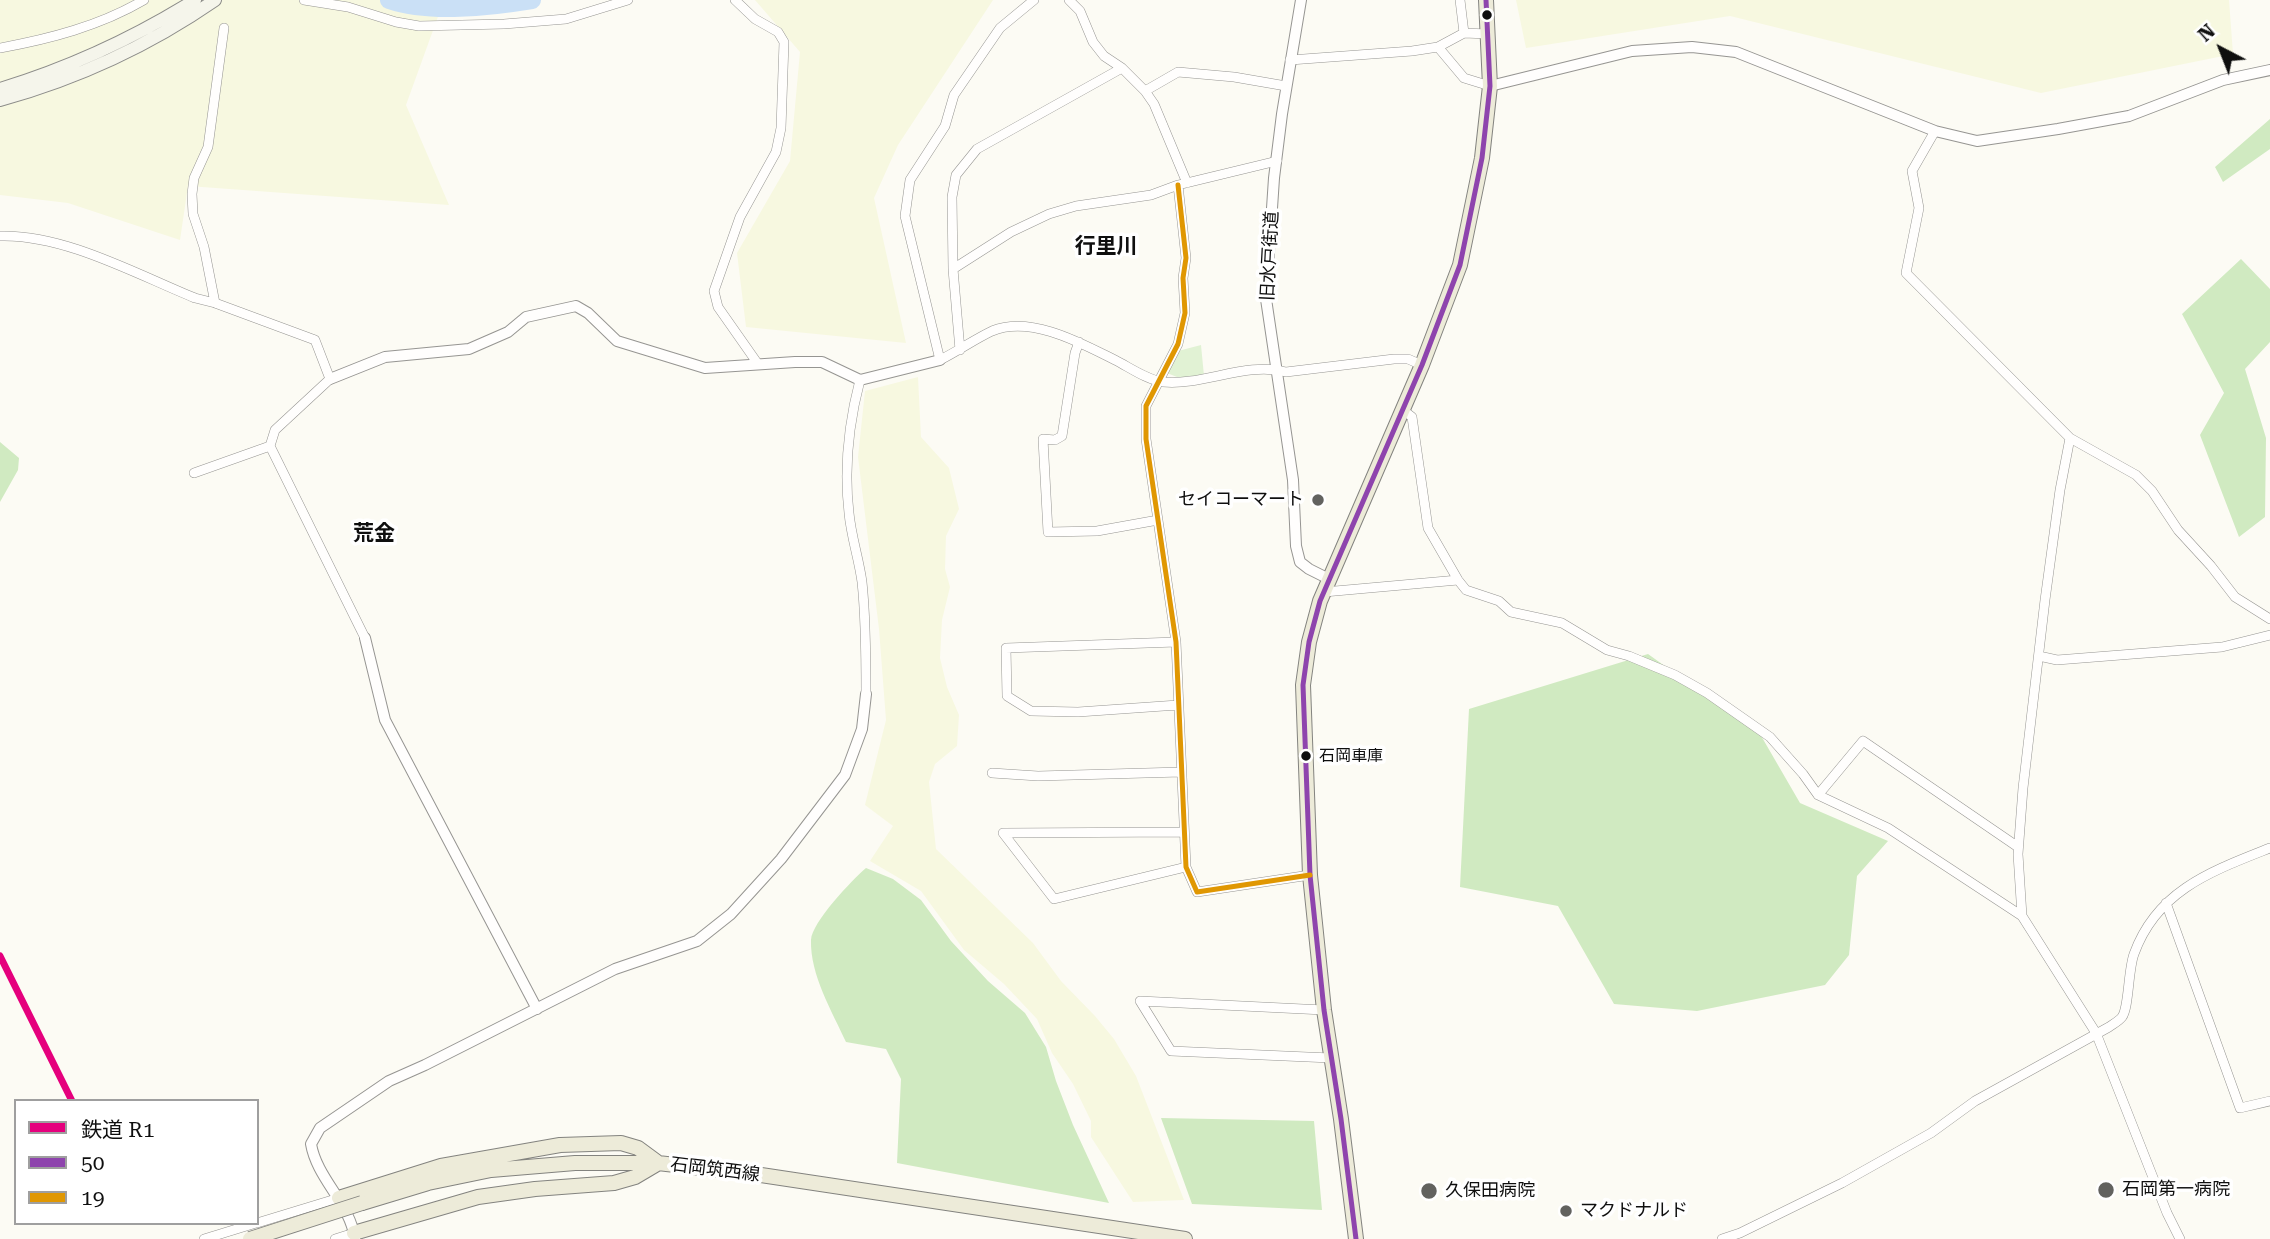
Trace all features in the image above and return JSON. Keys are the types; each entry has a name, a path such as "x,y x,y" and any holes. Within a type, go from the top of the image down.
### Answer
{"main road":[{"path":"0,89 102,51 195,0"},
{"path":"0,100 38,89 97,65 143,43 215,0"},
{"path":"1356,1239 1324,1010 1310,875 1302,699 1309,642 1326,586 1422,365 1449,296 1466,239 1482,158 1490,86 1486,0"},
{"path":"339,1198 408,1174 441,1166 560,1145 621,1143 638,1148 658,1163 635,1177 614,1183 535,1189 478,1197 355,1236"},
{"name":"石岡筑西線","path":"250,1239 428,1183 491,1170 575,1163 658,1163 761,1175 1185,1239"}],"street":[{"path":"0,48 49,39 125,11 144,0"},
{"path":"304,0 348,7 396,22 430,26 566,19 628,0"},
{"path":"735,0 746,13 778,32 784,42 781,128 776,152 740,217 714,291 718,307 758,364"},
{"path":"940,360 905,216 911,180 945,126 954,95 1000,28 1034,0"},
{"path":"1069,0 1080,11 1093,43 1104,56 1122,68 1154,104 1182,184 1186,258 1185,313 1178,344 1146,406 1146,439 1176,642 1186,867 1197,891 1310,875"},
{"name":"旧水戸街道","path":"1301,0 1286,86 1277,161 1266,299 1293,480 1296,546 1300,562 1326,586"},
{"path":"1460,0 1464,33"},
{"path":"215,303 204,247 192,214 192,194 194,178 208,147 224,28"},
{"path":"1290,60 1412,51 1437,47 1464,33 1489,34"},
{"path":"1437,47 1464,78 1490,86 1632,51 1692,47 1736,52 1935,131 1977,141 2058,130 2129,116 2223,80 2270,70"},
{"path":"960,350 953,269 952,197 956,175 961,166 977,149 1122,68"},
{"path":"1145,91 1178,72 1234,77 1286,86"},
{"path":"1935,131 1912,170 1919,208 1906,273 2070,438 2136,475 2235,597 2270,619"},
{"path":"953,269 1011,232 1049,214 1076,206 1151,195 1182,184 1277,161"},
{"path":"0,236 25,235 63,244 195,298 315,341 330,379"},
{"path":"537,1009 385,720 365,638 270,446 275,430 330,379 385,357 469,349 508,332 526,317 576,306 588,313 617,341 705,368 822,362 860,380 940,360 995,330 1022,327 1055,331 1158,381 1178,383 1244,372 1276,369 1286,372 1394,359 1408,359 1422,365"},
{"path":"1079,342 1062,436 1055,440 1043,439 1048,532 1097,531 1158,520"},
{"path":"335,1239 355,1236 339,1198 325,1180 313,1157 311,1143 320,1128 388,1081 615,969 696,941 731,914 781,859 845,775 862,729 866,694 862,582 849,514 847,471 854,404 860,380"},
{"path":"1402,410 1412,417 1428,528 1466,590 1499,601 1511,612 1562,623 1607,650 1675,675 1707,693 1770,737 1818,795 1888,828 2022,916 2096,1033 2167,1213 2180,1239"},
{"path":"2022,916 2018,847 2060,490 2070,438"},
{"path":"194,473 270,446"},
{"path":"1326,586 1458,580"},
{"path":"2039,656 2057,660 2222,648 2270,635"},
{"path":"1176,642 1006,648 1007,696 1031,711 1077,712 1178,705"},
{"path":"1818,795 1863,741 2018,847"},
{"path":"992,773 1038,776 1181,772"},
{"path":"1184,832 1003,833 1054,899 1186,867"},
{"path":"1722,1239 1740,1233 1842,1182 1931,1133 1975,1101 2121,1018 2126,1010 2128,976 2133,954 2146,928 2166,903 2198,878 2270,848"},
{"path":"2166,903 2239,1108 2270,1101"},
{"path":"1324,1010 1139,1001 1171,1051 1331,1058"},
{"path":"259,1222 339,1198"},
{"path":"204,1239 250,1225"}],"green space":[{"path":"0,0 444,0 406,105 449,205 188,186 180,240 68,203 0,195"},
{"path":"755,0 993,0 898,145 874,198 906,343 746,327 737,253 790,161 800,52"},
{"path":"1516,0 2229,0 2233,54 2041,93 1730,16 1526,48"},
{"path":"2270,119 2270,149 2223,182 2215,167"},
{"path":"2241,259 2270,289 2270,342 2245,369 2266,438 2265,517 2239,537 2200,435 2224,393 2182,314"},
{"path":"1201,345 1204,376 1182,379 1167,373 1178,351"},
{"path":"918,377 921,437 949,468 959,509 946,536 945,569 950,587 942,620 940,658 947,687 959,715 957,746 935,764 929,782 936,849 1033,943 1061,981 1114,1039 1136,1076 1184,1200 1133,1202 1091,1137 1091,1121 1073,1084 1052,1053 1037,1019 1004,984 964,950 921,891 870,861 893,826 865,805 886,720 879,629 858,457 865,391"},
{"path":"0,442 19,458 18,470 0,502"},
{"path":"1648,654 1760,734 1800,803 1888,841 1857,876 1849,955 1825,985 1697,1011 1614,1004 1558,906 1460,887 1469,709"},
{"path":"866,868 893,879 921,900 951,941 988,981 1025,1013 1046,1047 1073,1125 1109,1203 897,1163 901,1079 886,1049 846,1042 823,992 812,953 811,940 818,923 843,891"},
{"path":"1161,1118 1314,1121 1322,1210 1192,1204"}],"waterway":[{"path":"389,0 441,8 479,7 532,0"}],"rail line":[{"name":"R1","path":"0,956 71,1099"}],"transit line":[{"name":"50","path":"1356,1239 1324,1010 1310,875 1303,685 1309,642 1320,601 1422,365 1460,265 1482,158 1490,86 1486,0"},
{"name":"19","path":"1178,185 1186,258 1183,278 1185,313 1178,344 1146,406 1146,439 1176,642 1186,867 1197,892 1310,875"}],"place":[{"name":"セイコーマート","path":"1318,500"},
{"name":"石岡車庫","path":"1306,756"},
{"name":"石岡第一病院","path":"2106,1190"},
{"name":"久保田病院","path":"1429,1191"},
{"name":"マクドナルド","path":"1566,1211"}],"district":[{"name":"行里川","path":"1106,247"},
{"name":"荒金","path":"374,534"}]}
